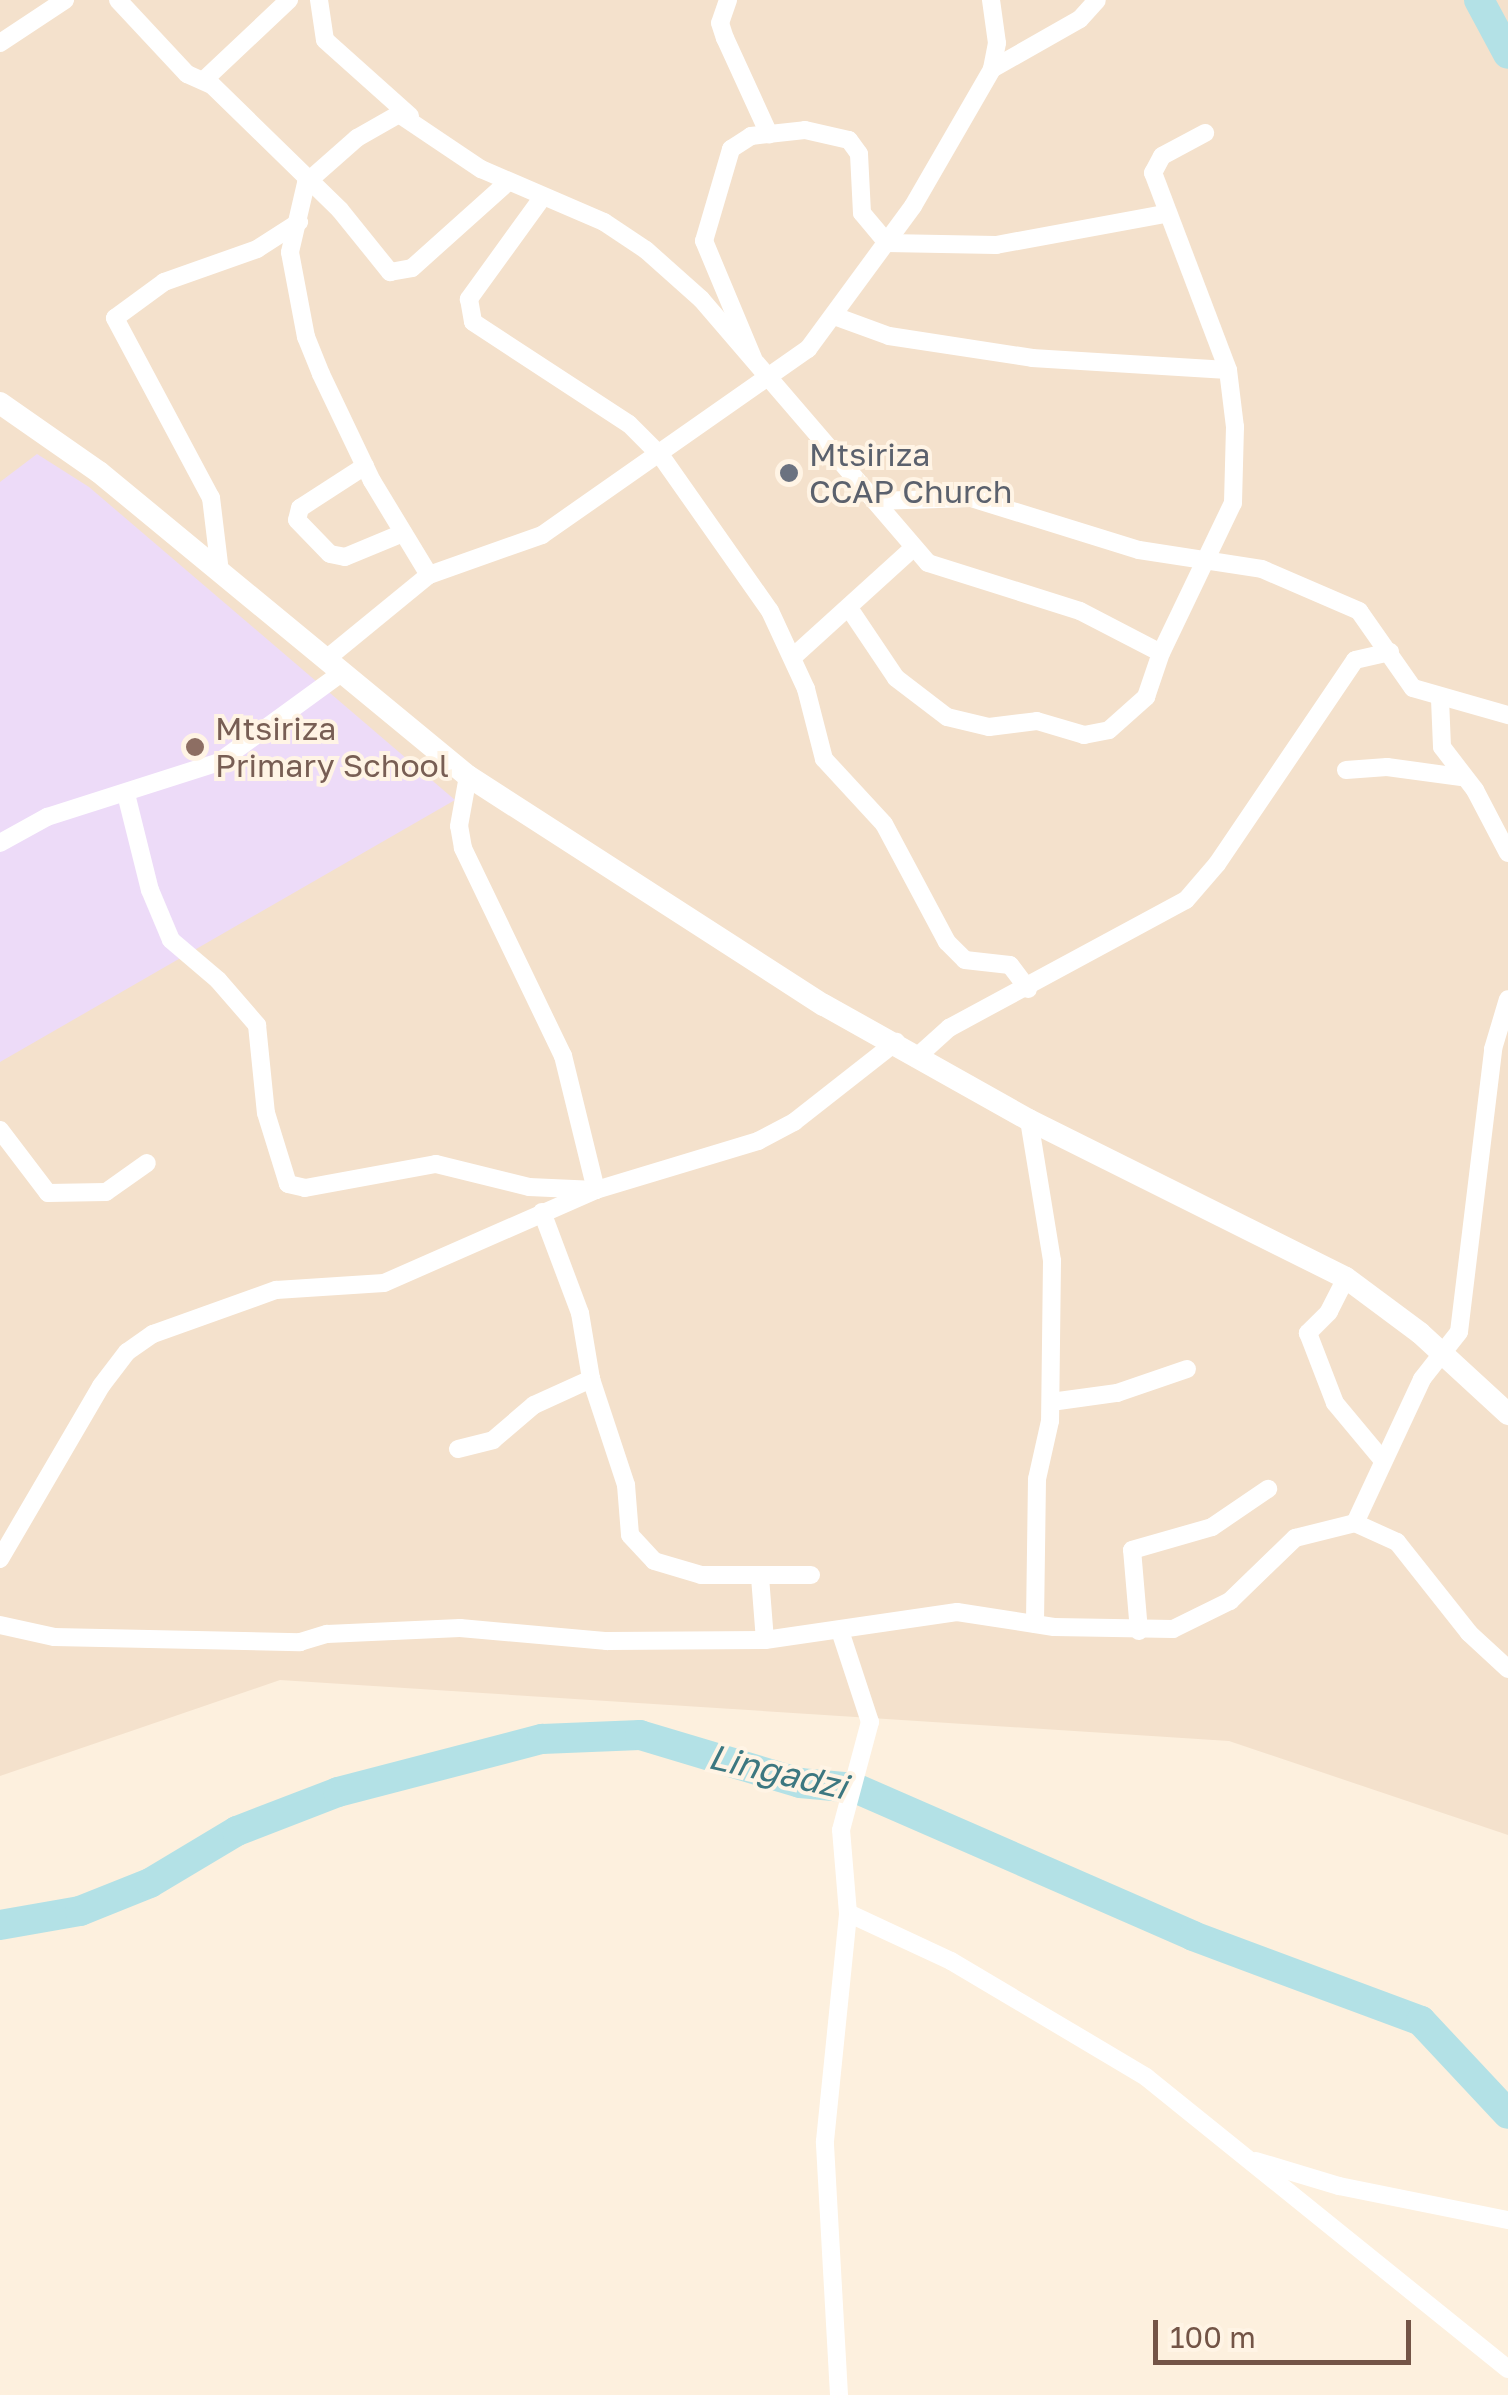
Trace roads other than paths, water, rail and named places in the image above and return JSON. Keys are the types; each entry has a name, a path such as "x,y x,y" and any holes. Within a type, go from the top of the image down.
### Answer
{"street":[{"path":"0,43 64,0"},
{"path":"118,0 187,74 204,80 398,274 412,268 508,182"},
{"path":"204,80 289,0"},
{"path":"319,0 326,40 411,116 508,182 604,222 646,250 701,299 875,501 911,550 958,574 1080,611 1160,652"},
{"path":"728,0 720,24 769,134"},
{"path":"0,843 47,817 218,762 333,667 430,575 542,535 661,456 837,317 943,159 992,69 997,42 991,0"},
{"path":"992,69 1080,18 1096,0"},
{"path":"411,116 388,117 306,183 290,252 306,337 365,466 430,575"},
{"path":"762,374 704,241 731,149 769,134 805,130 850,140 859,154 862,214 887,243 996,245 1165,214"},
{"path":"849,608 921,703 989,726 1036,720 1084,735 1108,730 1146,697 1160,652 1209,561 1233,503 1236,427 1228,370 1165,214 1153,173 1162,156 1206,133"},
{"path":"542,198 483,275 466,311 518,355 629,424 661,456 770,611 794,657 824,759 884,824 947,942 965,960 1010,966 1028,989"},
{"path":"220,572 211,498 116,318 164,282 257,248 299,221"},
{"path":"837,317 890,336 1032,358 1228,370"},
{"path":"0,403 100,472 468,776 824,1006 896,1042 1028,1120 1346,1278 1446,1355 1508,1414"},
{"path":"365,466 300,508 297,520 330,554 345,558 402,532"},
{"path":"875,501 971,498 1139,550 1262,569 1333,596 1373,624 1404,680 1440,699 1508,715"},
{"path":"794,657 911,550"},
{"path":"918,1056 948,1028 1028,989 1186,900 1355,660 1390,652"},
{"path":"1440,699 1436,727 1508,853"},
{"path":"1346,770 1461,776"},
{"path":"468,776 458,826 463,848 562,1056 596,1190"},
{"path":"126,794 150,890 170,940 218,980 257,1024 266,1114 288,1184 305,1188 436,1164 529,1186 596,1190"},
{"path":"1355,1523 1380,1458 1422,1379 1446,1355 1459,1332 1485,1101 1508,999"},
{"path":"0,1559 101,1386 137,1343 276,1290 384,1282 596,1190 768,1136 896,1042"},
{"path":"1028,1120 1052,1261 1051,1402 1037,1479 1034,1624"},
{"path":"0,1130 48,1193 106,1192 147,1163"},
{"path":"542,1212 580,1313 591,1379 626,1485 627,1525 648,1557 701,1575 811,1575"},
{"path":"1346,1278 1330,1312 1308,1333 1335,1403 1380,1458"},
{"path":"1051,1402 1117,1393 1187,1369"},
{"path":"458,1450 493,1440 534,1405 591,1379"},
{"path":"1138,1630 1132,1550 1212,1527 1268,1490"},
{"path":"0,1625 54,1636 300,1642 327,1634 460,1628 607,1641 764,1640 957,1612 1034,1624 1138,1630 1197,1621 1230,1601 1295,1538 1355,1523 1397,1542 1469,1633 1508,1669"},
{"path":"760,1576 764,1640"},
{"path":"839,2395 825,2140 848,1913 841,1830 870,1722 840,1631"},
{"path":"848,1913 951,1961 1094,2044 1248,2159 1508,2368"},
{"path":"1248,2159 1338,2186 1508,2220"}],"waterway":[{"path":"1479,0 1508,54"},
{"name":"Lingadzi","path":"0,1925 80,1911 150,1883 237,1831 338,1792 542,1739 640,1735 800,1783 855,1788 1193,1936 1421,2021 1508,2114"}],"place":[{"name":"Mtsiriza CCAP Church","path":"789,473"},
{"name":"Mtsiriza Primary School","path":"195,747"}]}
